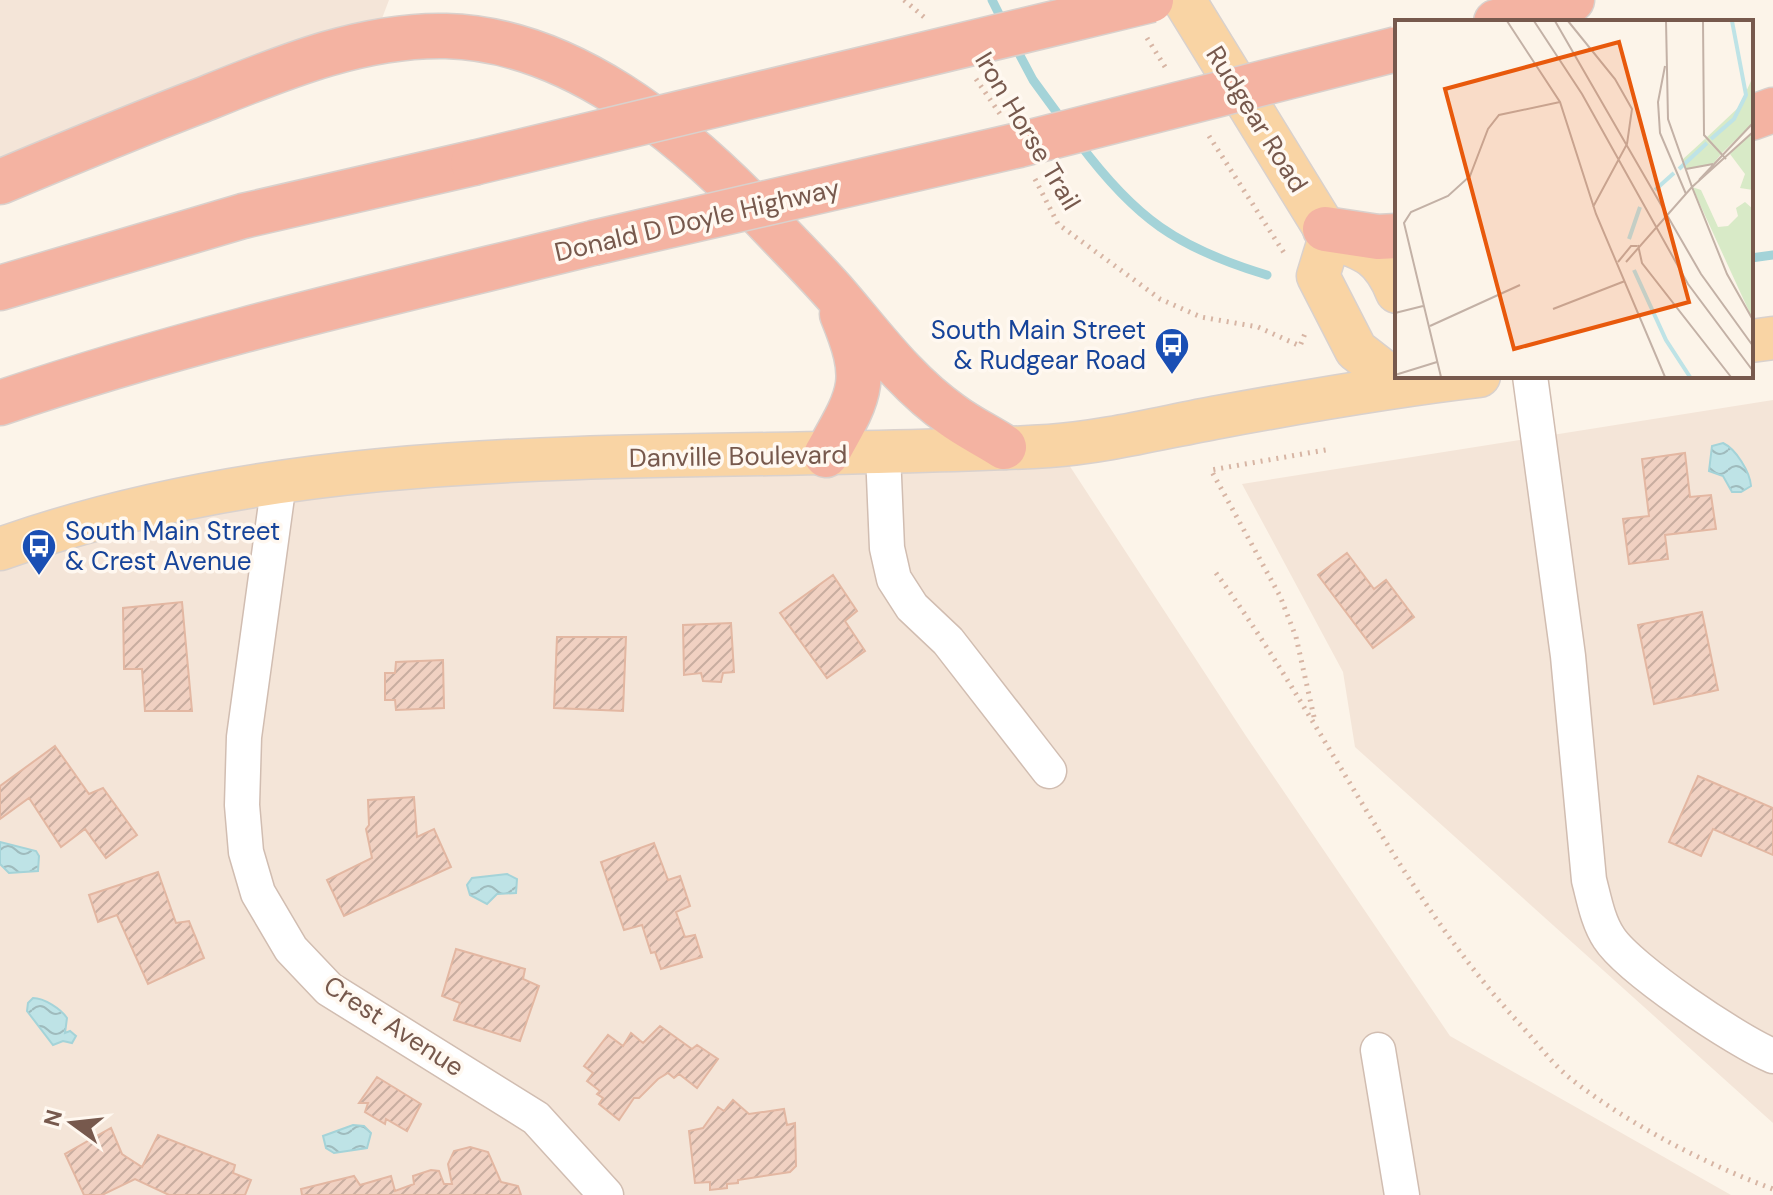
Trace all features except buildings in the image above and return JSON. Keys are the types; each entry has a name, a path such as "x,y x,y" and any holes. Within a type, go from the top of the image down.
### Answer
{"highway":[{"path":"1503,20 1572,0"},
{"path":"0,288 243,216 1145,13"},
{"path":"0,182 299,63 373,42 448,36 521,49 592,78 660,122 724,176 928,396 951,415 1004,447"},
{"name":"Donald D Doyle Highway","path":"0,403 70,379 267,324 593,243 1019,145 1395,50"},
{"path":"1753,117 1773,110"},
{"path":"1327,233 1395,236"},
{"path":"826,455 852,409 859,383 859,356 834,293"}],"main road":[{"name":"Rudgear Road","path":"1184,0 1327,233"},
{"path":"1395,287 1388,270 1368,250 1327,233 1318,276 1356,350 1395,376"},
{"path":"1753,341 1773,338"},
{"name":"Danville Boulevard","path":"0,549 171,501 279,482 522,460 826,455 1056,445 1401,380 1440,378"}],"street":[{"path":"1530,378 1568,656 1589,880 1609,938 1626,956 1743,1043 1773,1056"},
{"path":"883,453 887,548 894,579 912,607 948,641 1049,771"},
{"name":"Crest Avenue","path":"279,482 244,737 243,820 246,852 258,893 291,949 329,989 536,1118 606,1195"},
{"path":"1378,1050 1402,1195"}],"path":[{"path":"904,0 925,19"},
{"path":"1145,13 1172,77"},
{"name":"Iron Horse Trail","path":"972,74 1006,125"},
{"path":"1205,129 1294,269"},
{"name":"Iron Horse Trail","path":"1028,168 1058,224 1128,279 1160,299 1201,317 1258,327 1300,346 1308,327"},
{"path":"1314,721 1296,637 1280,596 1211,470 1331,449"},
{"path":"1216,573 1314,721 1441,929 1492,993 1569,1078 1683,1148 1773,1189"}],"shaded area":[{"path":"0,0 389,0 373,42 0,182"},
{"path":"1773,400 1773,1123 1355,747 1343,672 1242,484"},
{"path":"1056,445 1246,736 1450,1036 1731,1195 0,1195 0,553 262,480"}],"water":[{"path":"1723,443 1742,462 1748,474 1751,486 1741,492 1732,492 1723,476 1709,471 1712,446"},
{"path":"0,842 36,851 39,856 38,871 9,873 0,864"},
{"path":"507,874 517,879 516,893 497,894 487,904 470,895 467,885 472,878"},
{"path":"33,998 47,1002 67,1018 65,1033 70,1031 76,1036 72,1043 63,1041 53,1045 27,1011 28,1003"},
{"path":"353,1125 364,1126 371,1133 367,1148 334,1153 326,1148 323,1136"}],"waterway":[{"path":"992,0 1003,22"},
{"path":"1015,46 1033,80 1063,121"},
{"path":"1079,143 1119,191 1160,227 1208,254 1267,275"},
{"path":"1753,258 1773,255"}],"place":[{"name":"South Main Street & Rudgear Road","path":"1172,376"},
{"name":"South Main Street & Crest Avenue","path":"39,577"}]}
